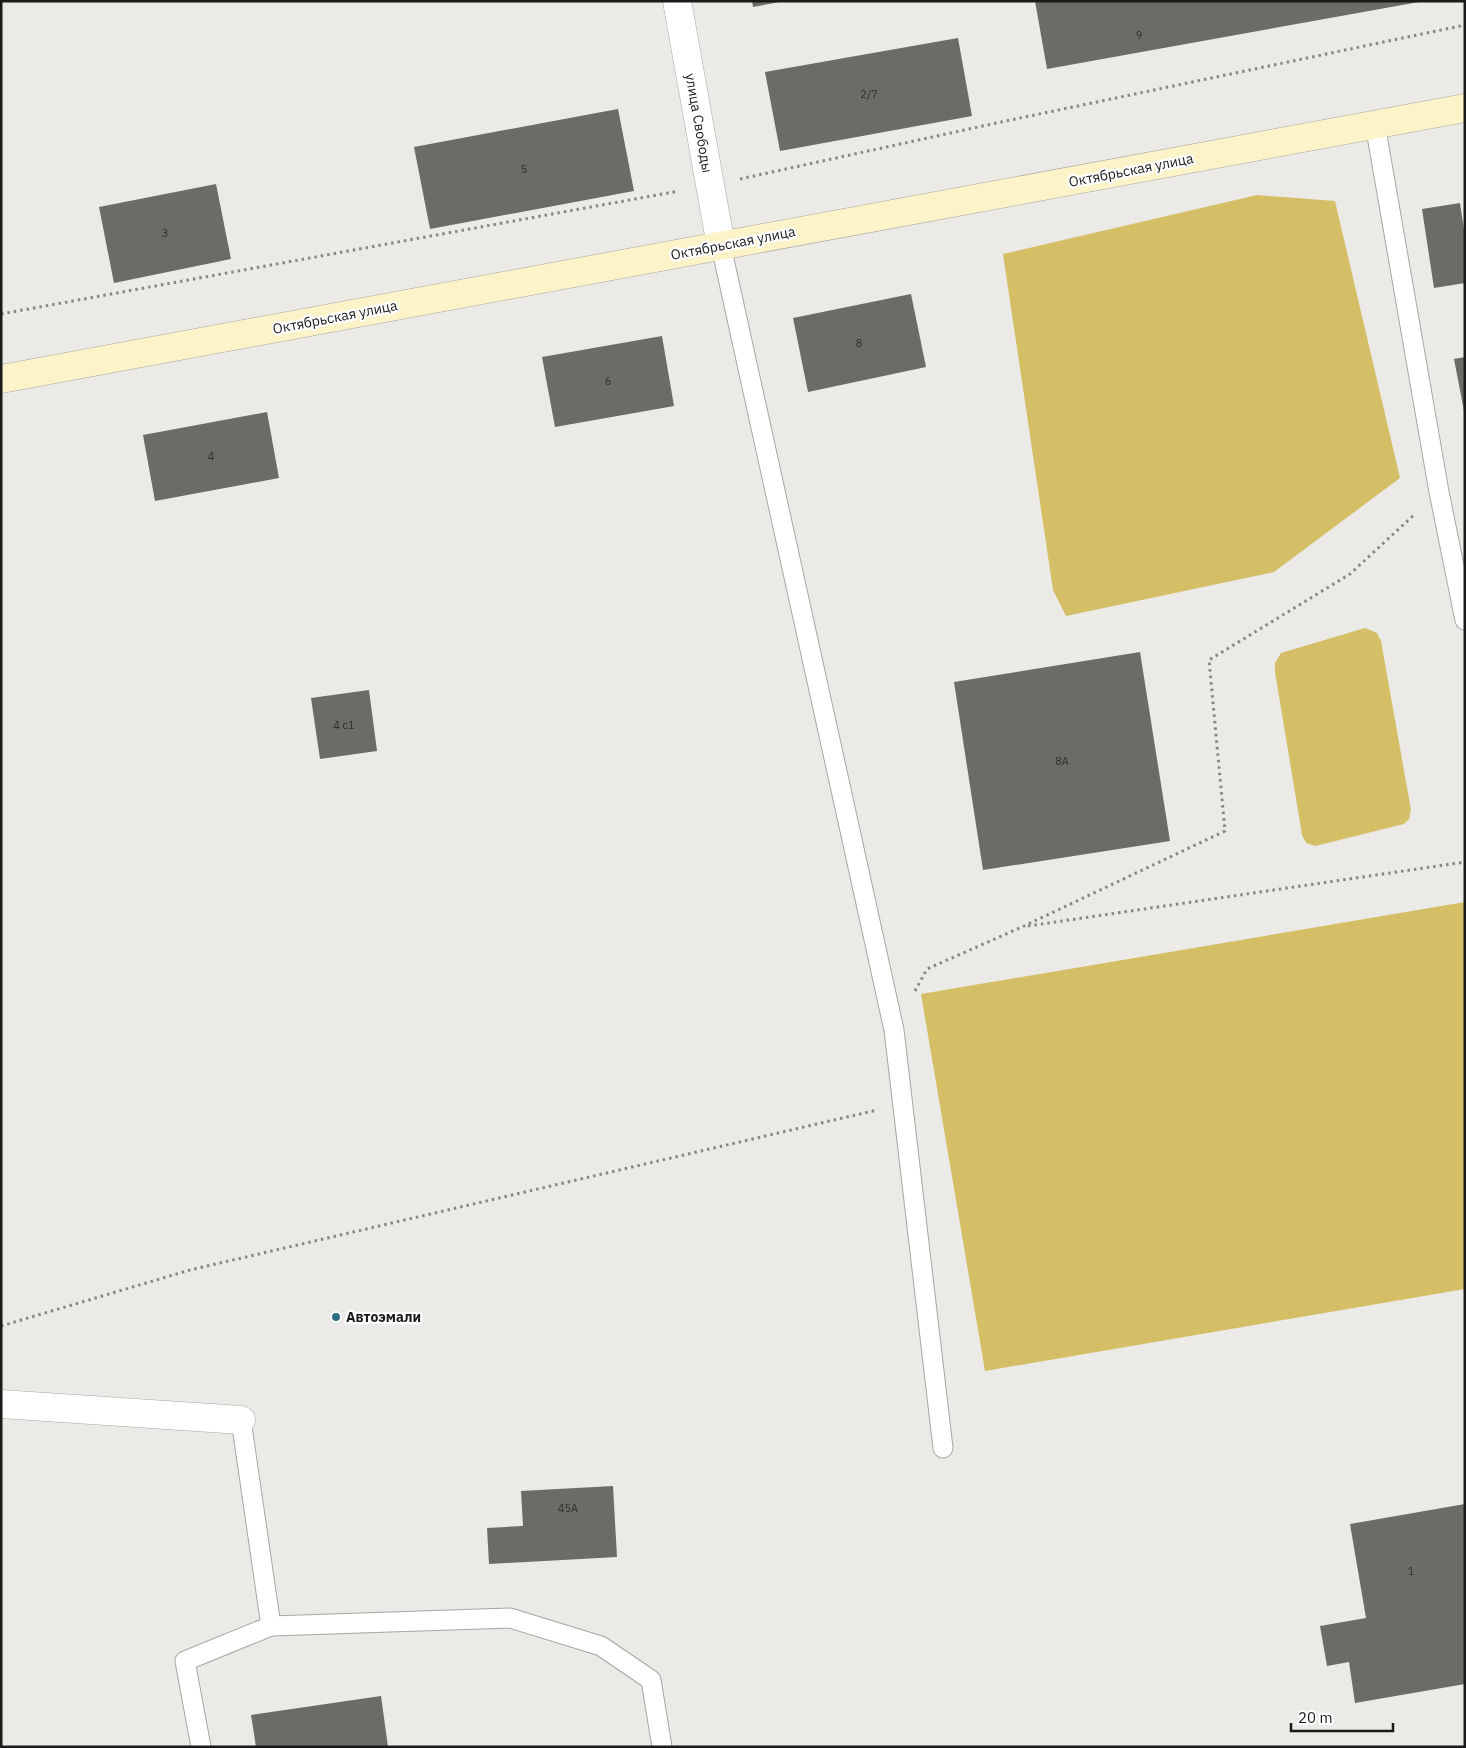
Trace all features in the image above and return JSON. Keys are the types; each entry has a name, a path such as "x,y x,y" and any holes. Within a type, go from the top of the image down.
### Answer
{"main road":[{"name":"Октябрьская улица","path":"1,379 1465,108"}],"street":[{"name":"улица Свободы","path":"677,1 721,246"},
{"path":"1,1404 241,1420"}],"lane":[{"path":"1375,124 1440,492 1465,620"},
{"path":"721,246 894,1030 943,1448"},
{"path":"241,1420 271,1626"},
{"path":"201,1747 184,1661 271,1626 510,1618 601,1646 651,1680 662,1747"}],"path":[{"path":"1,314 710,185 1465,25"},
{"path":"894,1030 927,969 1024,926 1225,831 1209,660 1350,574 1440,492"},
{"path":"1024,926 1465,862"},
{"path":"1,1326 190,1270 902,1104"}],"shaded area":[{"path":"1257,195 1335,201 1400,478 1274,572 1066,616 1053,590 1003,254"},
{"path":"1365,628 1377,633 1381,641 1411,810 1409,819 1404,824 1315,846 1306,843 1302,835 1275,663 1281,653"},
{"path":"1465,902 1465,1289 985,1371 921,994"}],"building":[{"path":"752,1 779,1 779,2 753,7"},
{"path":"1035,1 1419,1 1419,2 1047,69"},
{"path":"958,38 972,116 780,151 765,72"},
{"path":"618,109 634,191 430,229 414,147"},
{"path":"216,184 231,259 114,283 99,207"},
{"path":"1460,203 1465,237 1465,283 1434,288 1422,209"},
{"path":"911,294 926,367 808,392 793,318"},
{"path":"662,336 674,406 555,427 542,357"},
{"path":"1465,357 1465,411 1464,411 1454,359"},
{"path":"267,412 279,478 155,501 143,435"},
{"path":"1140,652 1170,841 983,870 954,682"},
{"path":"369,690 377,751 320,759 311,698"},
{"path":"613,1486 617,1557 489,1564 487,1528 523,1526 521,1491"},
{"path":"1465,1504 1465,1684 1355,1703 1349,1662 1327,1666 1320,1626 1366,1618 1350,1524"},
{"path":"381,1696 388,1747 256,1747 251,1715"}],"place":[{"name":"Автоэмали","path":"336,1317"}]}
